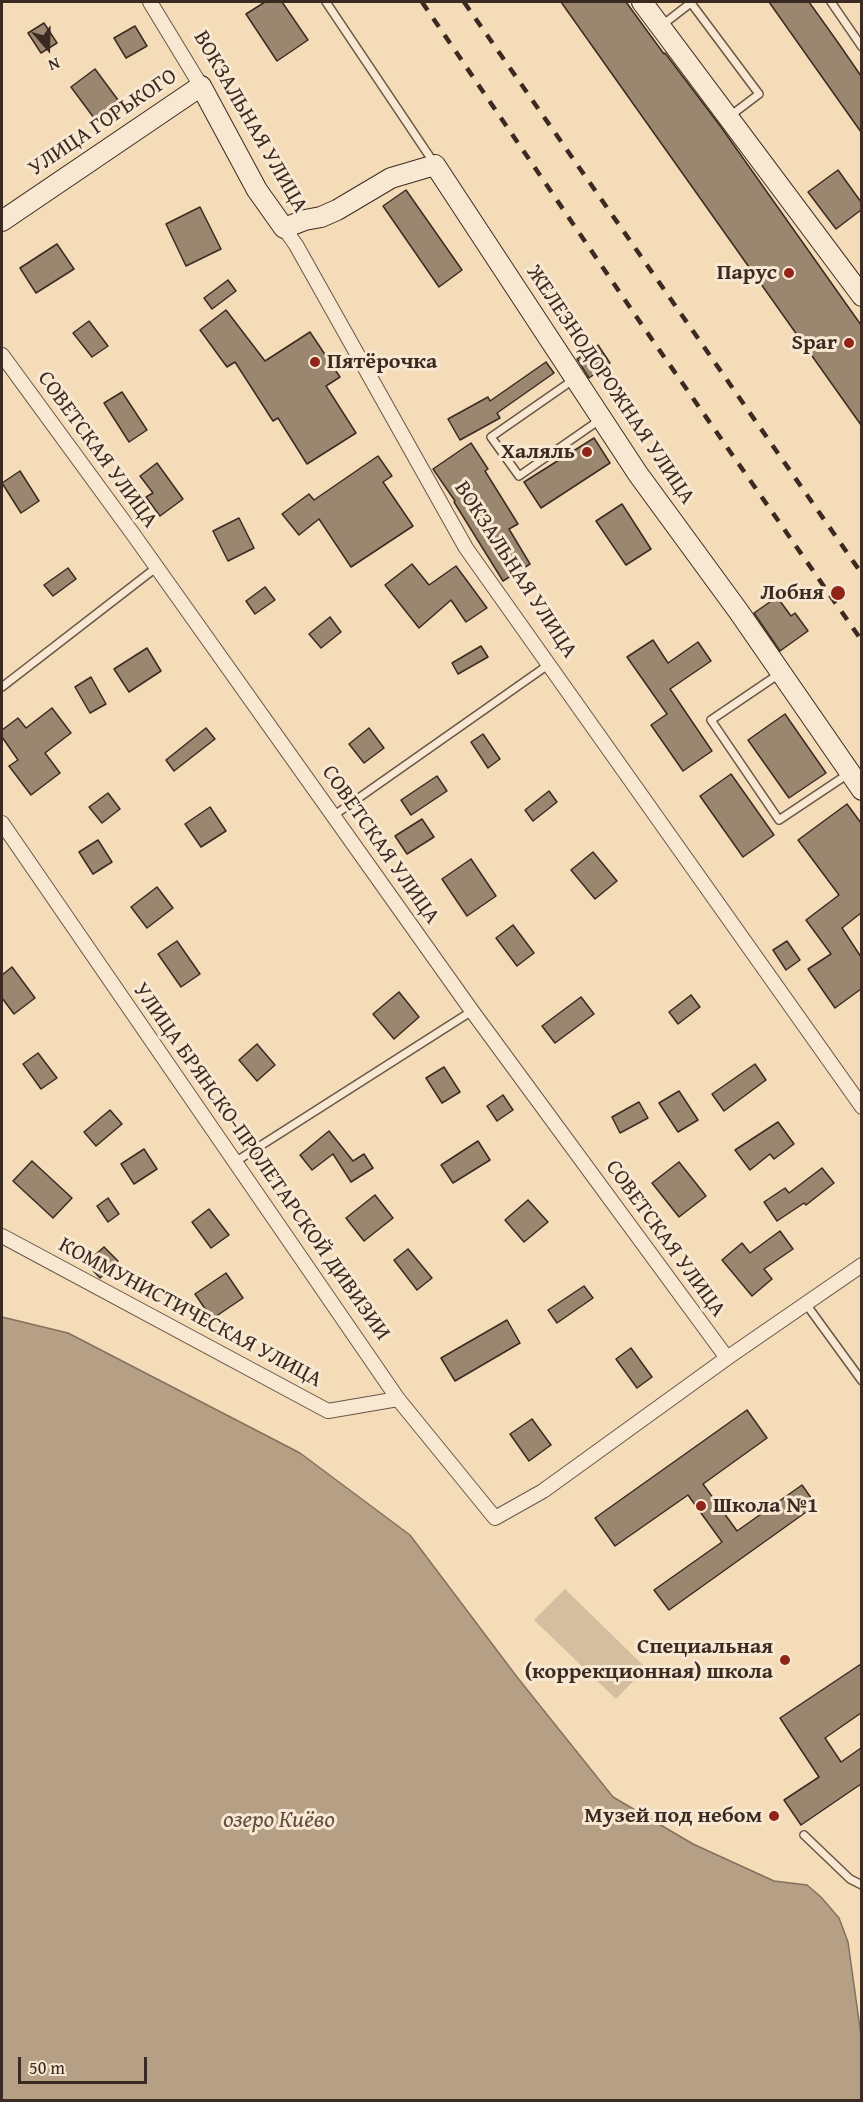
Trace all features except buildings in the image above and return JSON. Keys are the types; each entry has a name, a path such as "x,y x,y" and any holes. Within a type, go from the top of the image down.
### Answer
{"street":[{"name":"ВОКЗАЛЬНАЯ УЛИЦА","path":"150,2 201,86 257,190 296,245 466,548 861,1107"},
{"path":"642,2 861,296"},
{"name":"УЛИЦА ГОРЬКОГО","path":"2,221 201,86"},
{"path":"284,228 337,210 391,178 435,165"},
{"name":"ЖЕЛЕЗНОДОРОЖНАЯ УЛИЦА","path":"435,165 638,474 739,612 861,790"},
{"name":"СОВЕТСКАЯ УЛИЦА","path":"2,355 157,567 472,1011 727,1358"},
{"name":"УЛИЦА БРЯНСКО-ПРОЛЕТАРСКОЙ ДИВИЗИИ","path":"2,823 398,1399 495,1518 543,1491 727,1358"},
{"name":"КОММУНИСТИЧЕСКАЯ УЛИЦА","path":"2,1236 328,1411 398,1399"},
{"path":"727,1358 861,1265"}],"lane":[{"name":"ЖЕЛЕЗНОДОРОЖНАЯ УЛИЦА","path":"326,2 435,165"},
{"path":"660,26 692,2 759,94 728,117"},
{"path":"831,2 861,46"},
{"path":"575,379 491,437 519,476 601,418"},
{"path":"2,687 157,567"},
{"path":"333,816 548,665"},
{"path":"781,672 711,720 717,729 779,820 849,772"},
{"path":"235,1162 472,1011"},
{"path":"806,1304 861,1381"},
{"path":"804,1835 850,1879 861,1885"}],"shaded area":[{"path":"565,1589 646,1668 616,1699 534,1620"}],"water":[{"name":"озеро Киёво","path":"2,1317 68,1333 300,1453 410,1535 517,1677 613,1797 693,1844 774,1881 807,1885 821,1897 839,1918 848,1942 861,2035 861,2100 2,2100"}],"railway":[{"path":"422,2 644,328 862,641"},
{"path":"464,2 862,574"}],"place":[{"name":"Парус","path":"789,273"},
{"name":"Spar","path":"849,343"},
{"name":"Пятёрочка","path":"315,362"},
{"name":"Халяль","path":"587,452"},
{"name":"Лобня","path":"838,593"},
{"name":"Школа №1","path":"701,1506"},
{"name":"Специальная (коррекционная) школа","path":"785,1660"},
{"name":"Музей под небом","path":"774,1816"}]}
